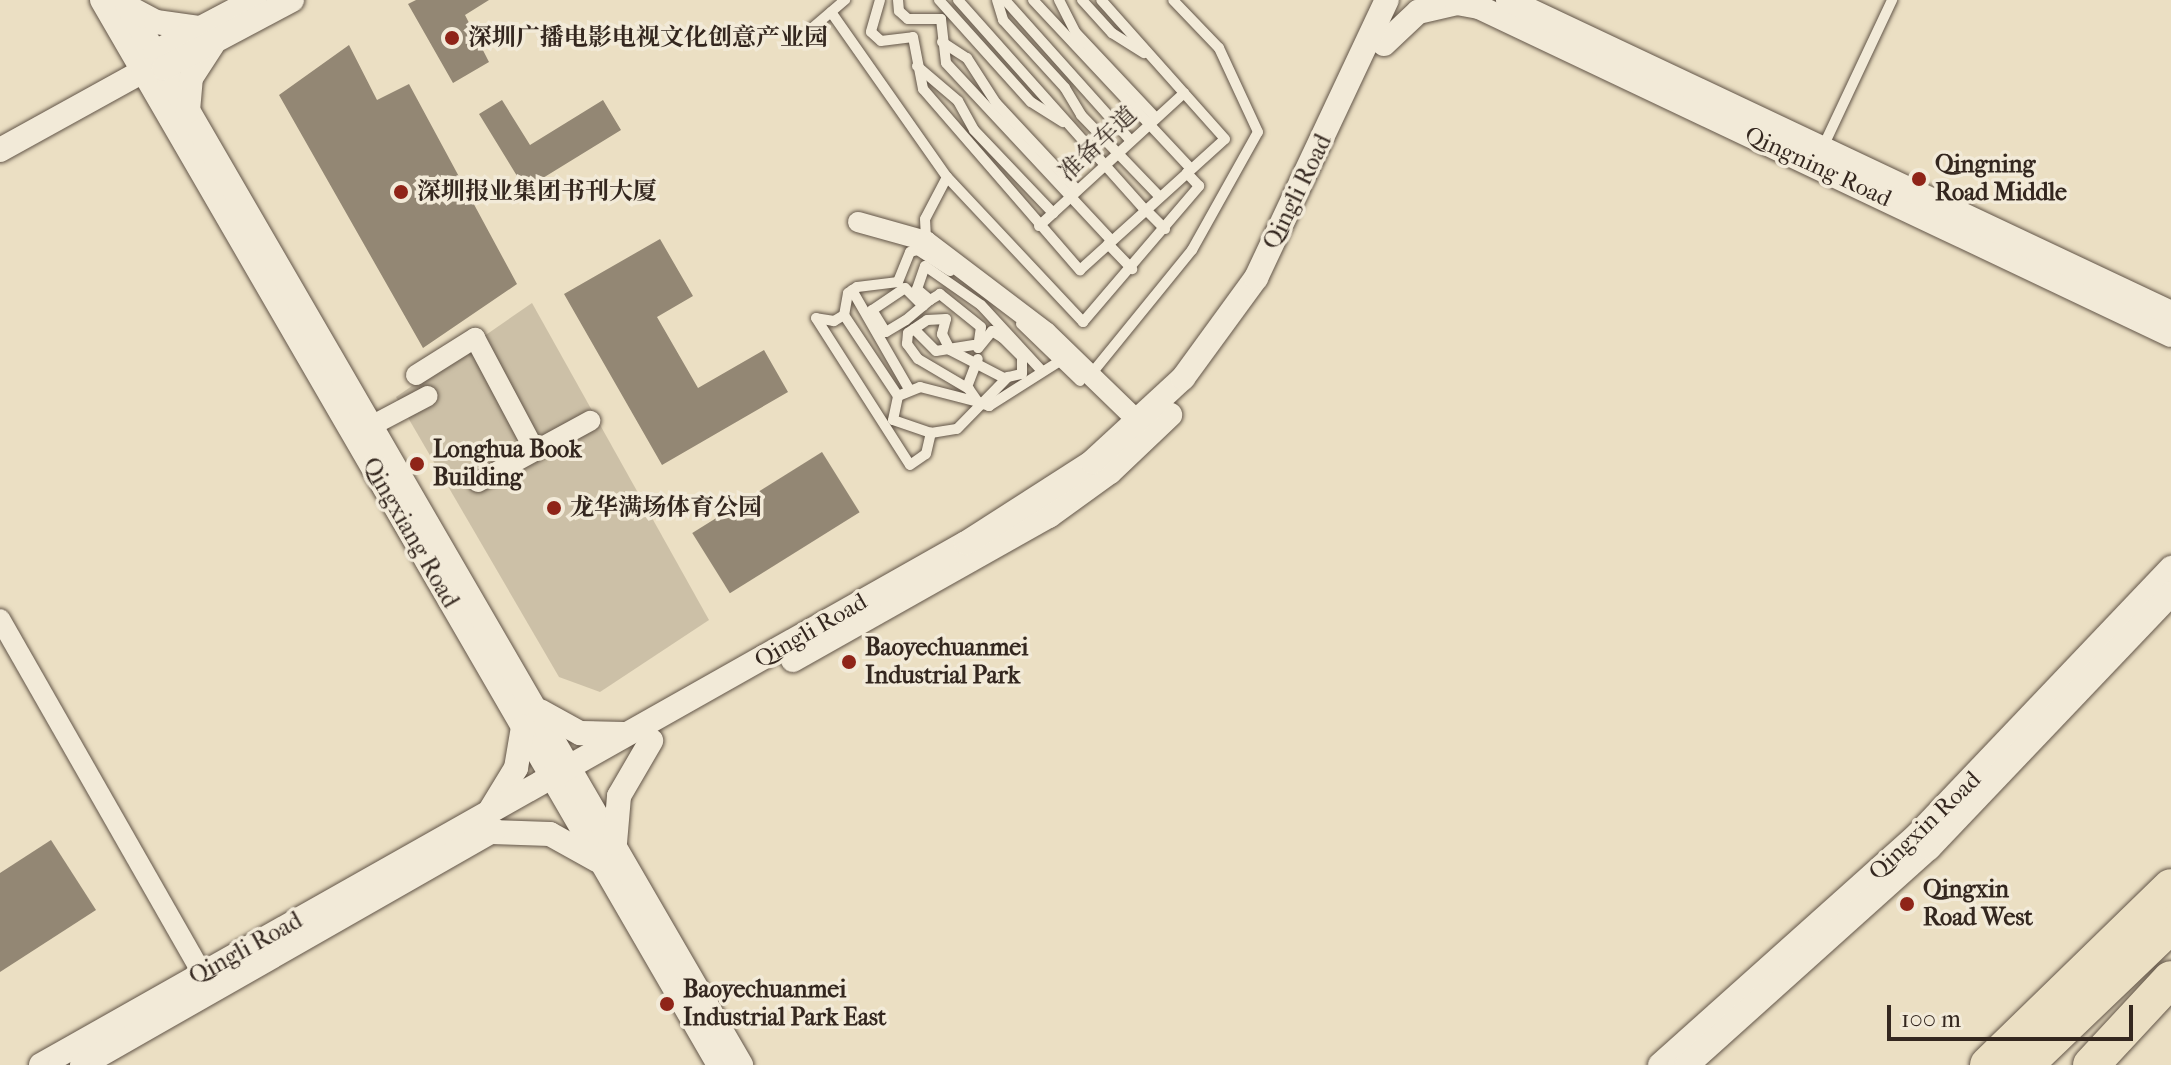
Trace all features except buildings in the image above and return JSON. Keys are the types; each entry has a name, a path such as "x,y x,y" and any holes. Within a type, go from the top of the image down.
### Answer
{"highway":[{"path":"1988,1065 2171,887"},
{"path":"2025,1065 2171,925"},
{"path":"2091,1065 2171,979"},
{"path":"2100,1065 2171,997"}],"street":[{"name":"Qingxiang Road","path":"102,0 188,111 371,426 528,716"},
{"path":"188,111 191,78 209,34 254,0"},
{"path":"0,150 209,34 292,0"},
{"path":"1374,0 1377,40"},
{"name":"Qingli Road","path":"82,1065 565,780 1049,516 1146,428 1195,389 1272,281 1377,40 1387,0"},
{"name":"Qingli Road","path":"1377,40 1404,0"},
{"name":"Qingning Road","path":"1508,0 2171,335"},
{"path":"1377,40 1418,12 1457,3 1472,4"},
{"name":"Qingxiang Road","path":"126,4 154,64 609,857 719,1065"},
{"path":"126,4 169,26 209,34"},
{"name":"Qingning Road","path":"1472,4 2171,313"},
{"path":"858,222 926,241 1146,428"},
{"path":"416,375 475,338 535,451"},
{"path":"371,426 428,396"},
{"path":"478,482 590,421"},
{"name":"Qingxin Road","path":"1660,1065 1917,835 2171,568"},
{"name":"Qingxin Road","path":"1687,1065 1929,848 2171,594"},
{"path":"0,619 202,973"},
{"path":"528,716 580,733 643,736 619,796 609,857 550,834 488,824 508,785 528,716"},
{"name":"Qingli Road","path":"41,1065 202,973 488,824"},
{"name":"Qingxiang Road","path":"609,857 741,1065"}],"lane":[{"path":"811,29 845,0"},
{"path":"880,0 871,32 881,41 913,37 923,89 1014,172 1053,213"},
{"path":"898,0 899,11 908,19 941,19 946,63 1039,149 1132,269"},
{"path":"939,0 1031,102 1072,127"},
{"path":"997,0 1003,20 1095,103 1131,141"},
{"path":"1005,0 1039,32 1051,64 1118,153 1160,197"},
{"path":"831,12 947,177 1083,322 1132,269 1199,186 1120,79 1033,0"},
{"path":"1059,0 1073,36 1153,121"},
{"path":"1082,0 1112,33 1153,58"},
{"path":"917,66 958,101 970,133 1039,226 1080,270 1225,139 1101,0"},
{"path":"910,391 872,310 902,285 910,252 918,250 1018,321 1060,361 1086,377 1192,250 1258,132 1219,48 1173,0"},
{"path":"1818,156 1892,0"},
{"path":"960,2 1165,229"},
{"path":"942,42 974,65 992,106 1074,193"},
{"name":"准备车道","path":"1039,226 1184,93"},
{"path":"926,241 925,219 947,177"},
{"path":"927,303 917,289 925,266 981,305 1042,371"},
{"path":"852,290 902,285 927,303"},
{"path":"844,315 852,290"},
{"path":"852,290 883,335 907,344 918,359 967,387 978,402"},
{"path":"883,335 940,294 981,327 974,345"},
{"path":"844,315 898,396 893,420 931,433 957,429 978,402 1008,377 1022,374 1022,357 992,331 974,345 936,351 914,329"},
{"path":"844,315 816,318 910,465 926,454 931,433"},
{"path":"907,344 914,329 927,320 946,319 942,334 950,350 978,359 1008,377"},
{"path":"967,387 978,359"},
{"path":"898,396 920,387 989,406 1060,361"}],"shaded area":[{"name":"龙华满场体育公园","path":"532,303 709,620 600,692 559,677 396,397"}],"place":[{"name":"深圳广播电影电视文化创意产业园","path":"452,38"},
{"name":"Qingning Road Middle","path":"1919,179"},
{"name":"深圳报业集团书刊大厦","path":"401,192"},
{"name":"Longhua Book Building","path":"417,464"},
{"name":"龙华满场体育公园","path":"554,508"},
{"name":"Baoyechuanmei Industrial Park","path":"849,662"},
{"name":"Qingxin Road West","path":"1907,904"},
{"name":"Baoyechuanmei Industrial Park East","path":"667,1004"}]}
